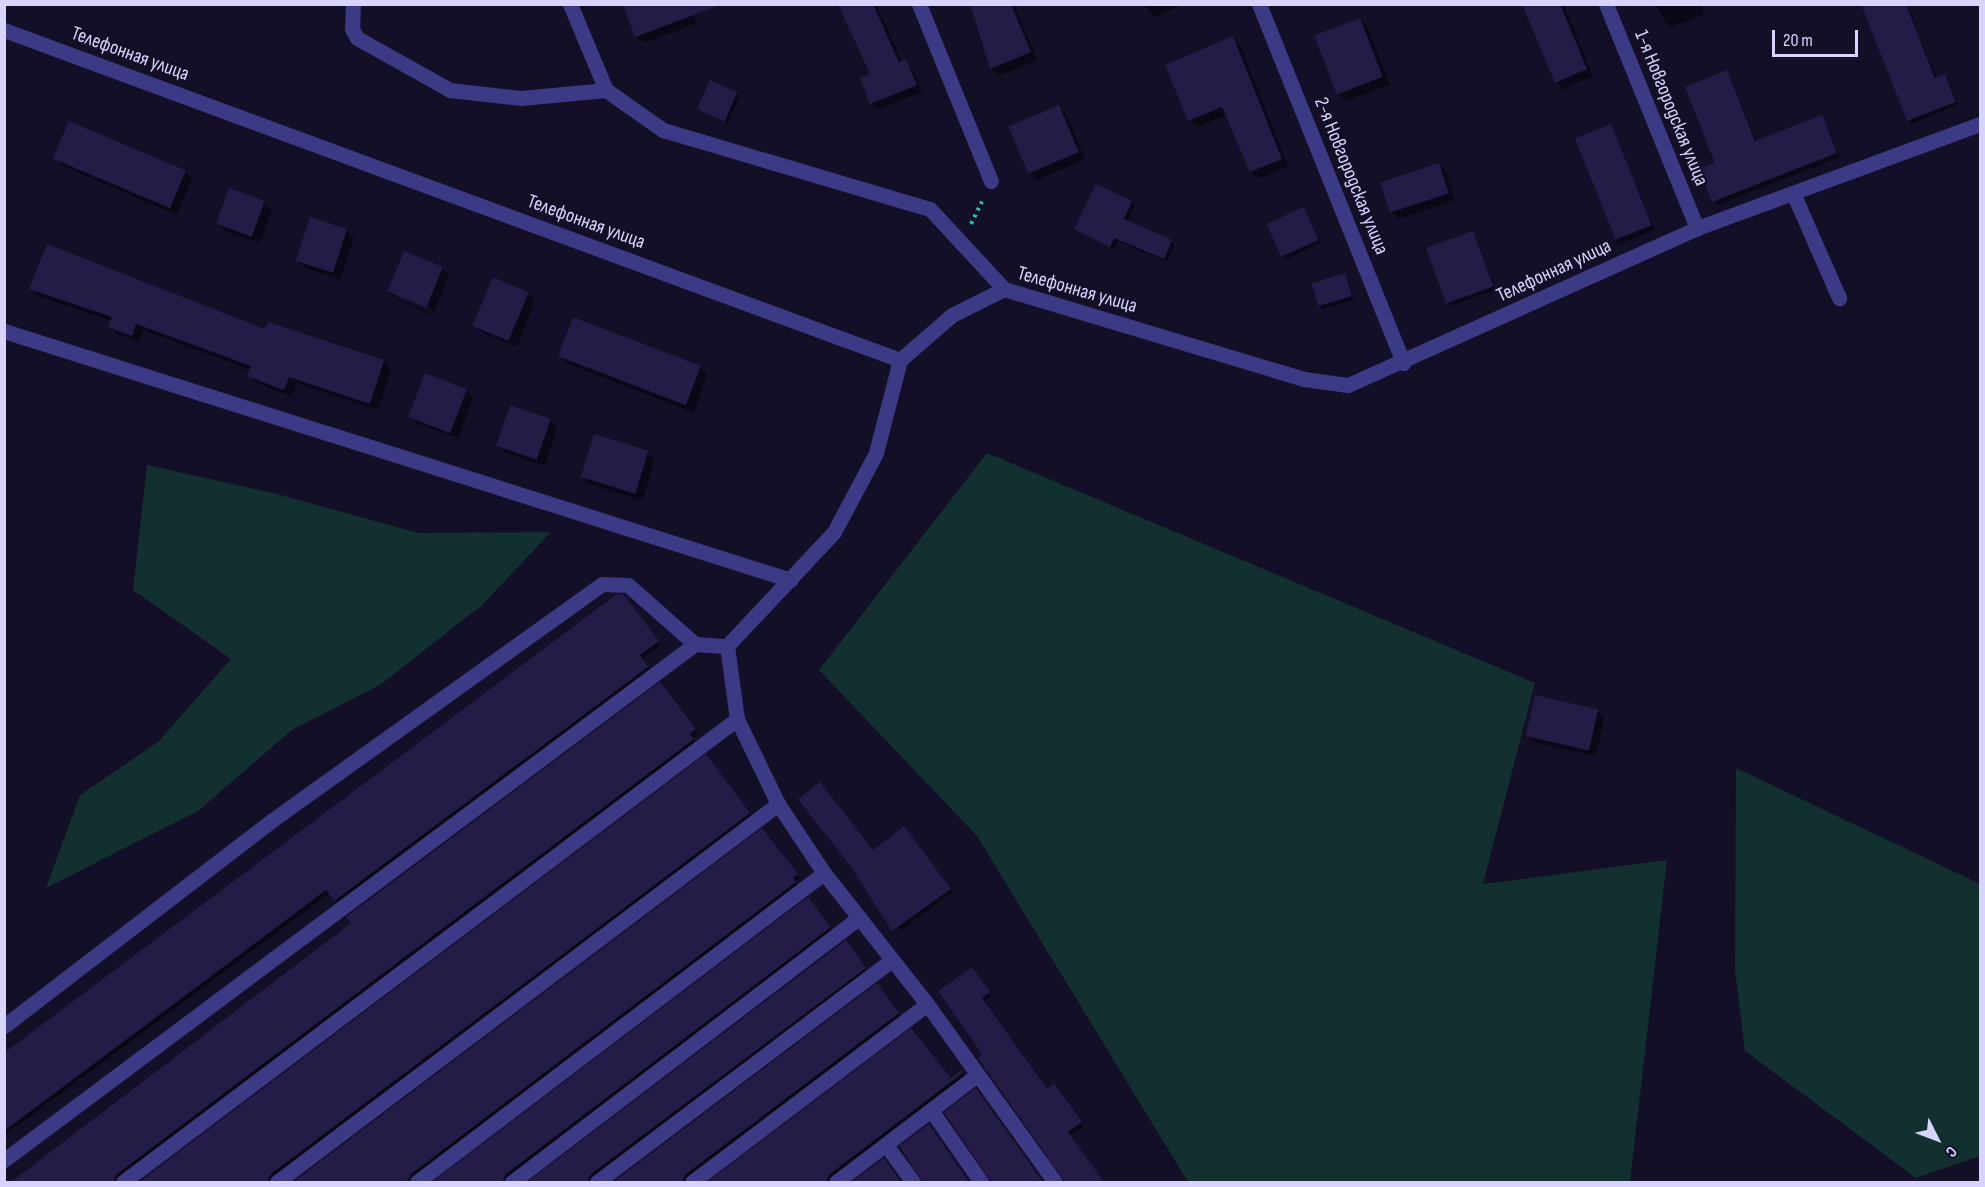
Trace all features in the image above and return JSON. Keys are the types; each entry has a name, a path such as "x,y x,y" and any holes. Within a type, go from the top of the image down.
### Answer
{"street":[{"path":"353,4 351,29 357,38 450,90 521,98 606,90"},
{"path":"570,4 606,90 663,130 930,209 1004,289"},
{"path":"919,4 991,181"},
{"name":"2-я Новгородская улица","path":"1259,4 1403,363"},
{"name":"1-я Новгородская улица","path":"1606,4 1697,228"},
{"name":"Телефонная улица","path":"4,30 900,360 952,315 1004,289 1304,379 1348,385 1403,363 1697,228 1980,124"},
{"path":"1793,193 1839,298"},
{"path":"4,331 791,580"},
{"path":"4,1026 271,821 602,584 628,585 696,644 727,646 834,532 876,453 900,360"},
{"path":"4,1160 696,644"},
{"path":"727,646 737,719 778,804 824,873 927,1005 1055,1182"},
{"path":"123,1182 737,719"},
{"path":"277,1182 778,804"},
{"path":"417,1182 824,873"},
{"path":"512,1182 859,918"},
{"path":"597,1182 892,960"},
{"path":"692,1182 927,1005"},
{"path":"836,1182 977,1076"},
{"path":"931,1110 981,1182"},
{"path":"886,1144 913,1182"}],"path":[{"path":"962,243 991,181"}],"green space":[{"path":"987,453 1535,683 1483,884 1667,860 1630,1182 1188,1182 977,836 819,670"},
{"path":"147,465 277,494 418,533 551,532 482,605 380,685 292,730 198,811 46,888 80,795 158,742 231,659 133,590"},
{"path":"1736,768 1980,884 1980,1156 1916,1178 1745,1051 1735,970"}],"building":[{"path":"623,4 715,4 715,7 635,37"},
{"path":"838,4 873,4 899,62 906,59 917,85 870,104 860,78 870,74"},
{"path":"970,4 1011,4 1031,52 990,69"},
{"path":"1522,4 1560,4 1587,69 1555,83"},
{"path":"1861,4 1906,4 1935,78 1945,74 1956,102 1907,121"},
{"path":"1360,18 1383,77 1337,94 1314,36"},
{"path":"1233,36 1282,159 1250,172 1222,107 1188,121 1165,65"},
{"path":"1727,70 1755,141 1822,115 1837,153 1712,202 1699,169 1715,163 1685,87"},
{"path":"710,80 737,92 724,121 697,109"},
{"path":"1059,105 1079,152 1028,173 1008,126"},
{"path":"69,121 186,171 170,208 53,159"},
{"path":"1611,124 1652,225 1616,240 1575,139"},
{"path":"1439,163 1449,193 1390,213 1380,182"},
{"path":"1096,184 1132,201 1124,219 1172,240 1164,259 1114,238 1110,247 1074,229"},
{"path":"229,188 265,201 252,237 216,224"},
{"path":"1304,207 1319,240 1281,257 1267,224"},
{"path":"310,217 347,229 333,273 296,261"},
{"path":"1473,231 1493,286 1446,304 1426,248"},
{"path":"47,244 265,329 268,322 384,360 370,404 289,377 284,390 247,376 251,366 136,324 132,336 108,327 112,317 29,289"},
{"path":"404,251 443,267 426,308 388,292"},
{"path":"1345,273 1352,296 1319,306 1312,283"},
{"path":"493,277 529,292 508,341 472,326"},
{"path":"573,317 701,366 686,405 558,356"},
{"path":"425,373 467,389 450,433 408,417"},
{"path":"510,405 551,419 537,460 496,446"},
{"path":"594,434 649,451 635,494 581,477"},
{"path":"617,594 624,595 659,641 640,655 648,667 334,901 326,890 4,1131 4,1053"},
{"path":"660,682 696,729 690,734 694,739 117,1174 113,1182 11,1182 351,923 346,917"},
{"path":"1535,695 1598,710 1589,751 1526,736"},
{"path":"706,754 750,813 271,1174 267,1182 139,1182"},
{"path":"820,782 873,850 904,826 951,889 892,931 851,867 798,799"},
{"path":"762,828 798,874 793,878 796,882 411,1174 407,1182 293,1182"},
{"path":"808,897 831,927 506,1174 502,1182 432,1182"},
{"path":"846,940 866,968 591,1174 587,1182 527,1182"},
{"path":"972,967 990,992 982,998 1047,1089 1054,1083 1082,1122 1068,1132 1104,1182 1065,1182 978,1058 982,1054 938,991"},
{"path":"877,983 899,1013 686,1174 682,1182 613,1182"},
{"path":"911,1028 951,1078 962,1070 964,1072 830,1174 826,1182 707,1182"},
{"path":"976,1088 1043,1182 991,1182 944,1112"},
{"path":"929,1124 969,1182 923,1182 899,1146"},
{"path":"884,1158 901,1182 851,1182"}]}
